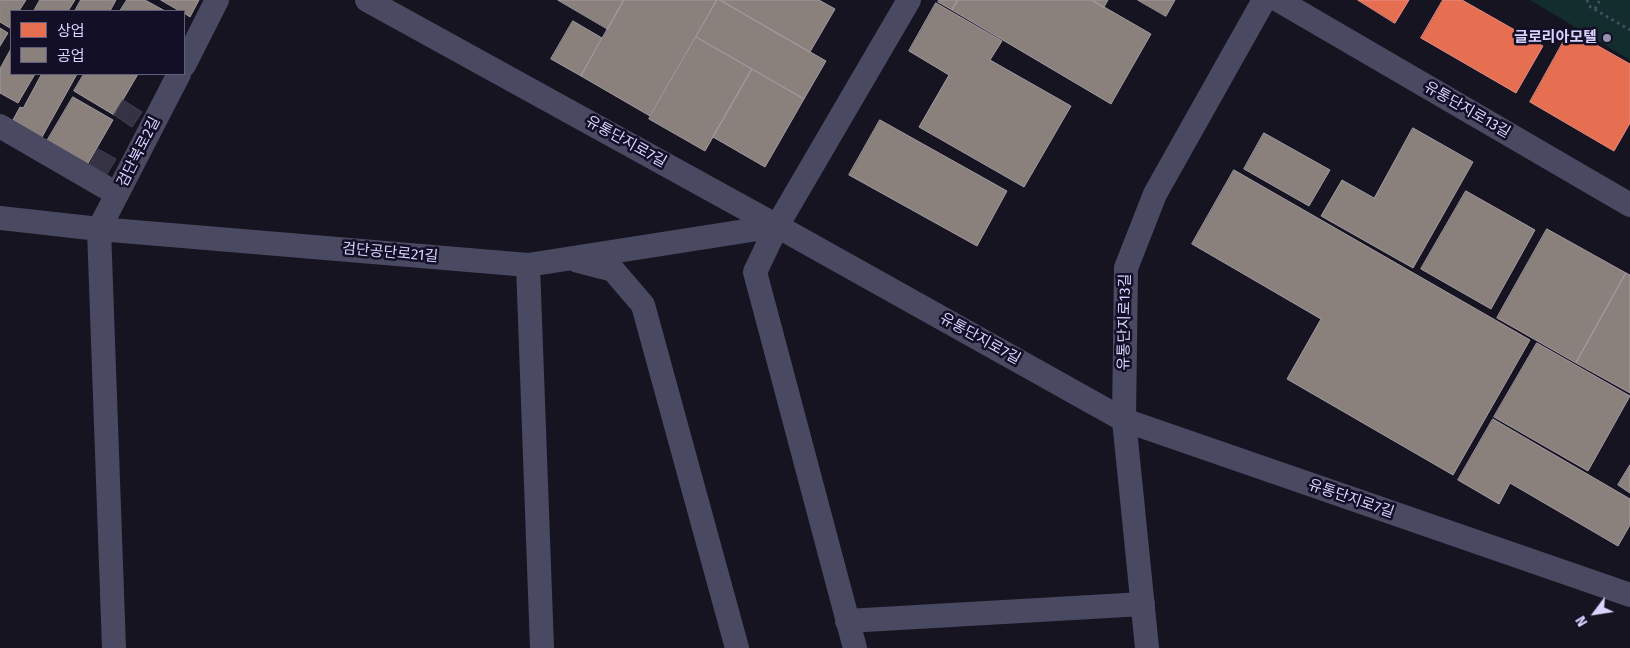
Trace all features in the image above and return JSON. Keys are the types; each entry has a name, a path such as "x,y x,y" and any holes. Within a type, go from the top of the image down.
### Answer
{"street":[{"path":"185,63 217,0"},
{"name":"유통단지로7길","path":"367,0 1124,420 1630,595"},
{"path":"855,648 754,272 777,226 909,0"},
{"name":"유통단지로13길","path":"1147,648 1124,420 1126,268 1154,194 1264,0"},
{"name":"유통단지로13길","path":"1278,0 1630,204"},
{"name":"검단북로2길","path":"99,229 178,75"},
{"path":"0,126 117,194"},
{"name":"검단공단로21길","path":"0,218 99,229 528,265 777,226"},
{"path":"99,229 114,648"},
{"path":"568,258 613,270 642,305 737,648"},
{"path":"528,265 542,648"},
{"path":"848,621 1143,604"}],"path":[{"path":"1587,0 1589,6 1630,30"},
{"path":"1595,9 1600,0"}],"green space":[{"path":"1530,0 1630,0 1630,60"}],"building: 상업":[{"path":"1358,0 1409,0 1395,23"},
{"path":"1443,0 1462,0 1543,46 1516,93 1421,38"},
{"path":"1570,30 1630,64 1630,123 1614,151 1530,102"}],"building: 공업":[{"path":"0,0 26,0 20,10 10,10 10,28 0,22"},
{"path":"40,0 75,0 69,10 35,10"},
{"path":"81,0 116,0 111,10 76,10"},
{"path":"127,0 145,0 163,10 121,10"},
{"path":"161,0 199,0 190,17 185,14 185,10 178,10"},
{"path":"558,0 624,0 608,29"},
{"path":"624,0 717,0 650,116 581,76"},
{"path":"717,0 826,61 804,99 696,37"},
{"path":"720,0 819,0 835,9 810,52"},
{"path":"939,0 958,0 952,10 938,2"},
{"path":"958,0 1092,0 1151,34 1111,104 952,10"},
{"path":"1092,0 1108,0 1104,7"},
{"path":"1138,0 1175,0 1166,16"},
{"path":"936,3 1002,41 990,60 1071,106 1024,187 919,127 949,75 909,51"},
{"path":"573,21 602,38 581,76 551,59"},
{"path":"0,28 8,33 0,46"},
{"path":"696,37 752,69 705,151 649,119"},
{"path":"10,51 10,75 34,75 18,103 0,93 0,69"},
{"path":"752,69 804,99 765,167 713,137"},
{"path":"41,75 76,75 42,137 13,120 20,107 23,108"},
{"path":"83,75 137,75 114,115 74,91"},
{"path":"73,97 113,120 87,165 47,141"},
{"path":"880,120 1007,191 977,246 849,175"},
{"path":"1413,128 1473,162 1413,268 1321,216 1342,180 1374,198"},
{"path":"1264,133 1330,170 1309,206 1244,169"},
{"path":"1234,170 1530,340 1453,475 1287,379 1321,319 1192,244"},
{"path":"1466,191 1535,230 1491,309 1421,269"},
{"path":"1547,229 1626,273 1576,363 1497,318"},
{"path":"1626,273 1630,275 1630,393 1576,363"},
{"path":"1537,343 1630,396 1588,471 1494,417"},
{"path":"1493,419 1630,499 1630,525 1618,546 1510,483 1499,504 1458,480"},
{"path":"1630,465 1630,493 1618,485"}],"building: 기타":[{"path":"123,100 142,112 132,127 114,115"},
{"path":"98,149 116,159 107,174 90,164"}],"place":[{"name":"글로리아모텔","path":"1607,38"}]}
